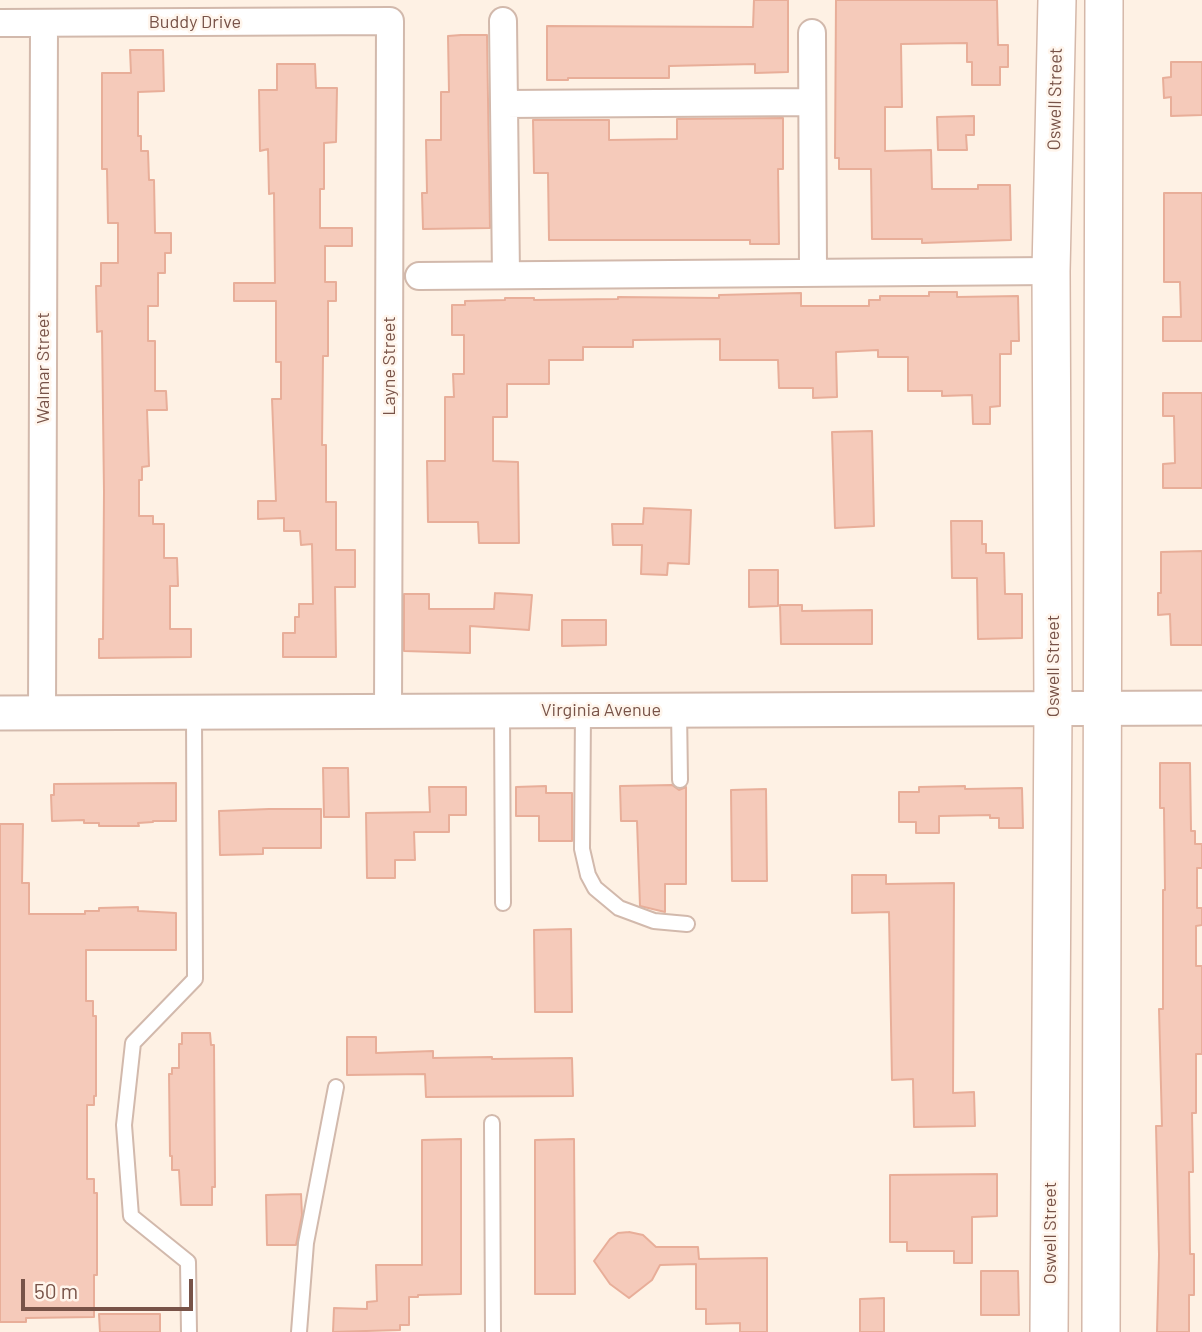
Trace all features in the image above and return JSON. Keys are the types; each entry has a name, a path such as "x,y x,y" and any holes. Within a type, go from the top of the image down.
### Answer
{"main road":[{"name":"Oswell Street","path":"1049,1332 1053,709 1051,271 1057,0"},
{"path":"1080,0 1104,155"},
{"path":"1101,1332 1104,0"}],"street":[{"name":"Buddy Drive","path":"0,23 390,21"},
{"name":"Layne Street","path":"387,711 390,21"},
{"path":"503,21 506,275"},
{"name":"Walmar Street","path":"42,713 44,23"},
{"path":"812,33 813,273"},
{"path":"504,104 812,102"},
{"path":"419,276 1051,271"},
{"name":"Virginia Avenue","path":"0,713 1202,708"}],"lane":[{"path":"502,710 503,903"},
{"path":"583,710 582,849 588,875 596,888 619,908 654,921 687,924"},
{"path":"679,710 680,780"},
{"path":"189,1332 188,1262 131,1216 124,1125 134,1043 195,979 194,712"},
{"path":"299,1332 306,1242 336,1087"},
{"path":"492,1124 493,1332"}],"building":[{"path":"754,0 788,0 788,72 755,73 755,64 669,66 669,78 547,80 547,26 753,27"},
{"path":"836,0 997,0 998,45 1008,45 1008,67 1000,67 1000,85 972,85 972,62 967,62 967,43 901,44 902,107 885,107 885,151 931,150 932,189 978,189 978,185 1010,185 1011,240 922,243 922,239 872,239 871,169 839,169 839,158 835,158"},
{"path":"487,35 490,228 423,229 422,193 427,193 426,140 441,140 441,92 449,92 448,36"},
{"path":"130,50 163,50 164,91 138,92 138,136 141,136 141,151 148,151 149,180 154,180 155,233 171,233 171,253 165,253 165,273 158,273 158,306 148,306 148,341 155,341 155,391 166,391 167,410 147,410 149,466 142,467 142,480 139,480 139,516 153,516 153,524 164,524 164,558 177,558 178,586 170,586 170,629 191,629 191,657 99,658 99,639 103,639 104,492 102,331 97,332 96,286 101,286 101,263 118,263 118,223 108,223 107,169 102,169 102,73 131,73"},
{"path":"1171,62 1202,62 1202,115 1171,116 1171,97 1164,98 1163,78 1171,77"},
{"path":"277,64 315,64 316,88 337,88 336,142 324,143 324,189 320,189 320,228 352,228 352,246 325,246 325,282 336,282 336,301 328,301 328,356 323,356 322,445 326,445 326,502 336,502 336,550 355,550 355,587 335,587 336,657 283,657 283,633 295,633 295,617 299,617 299,604 313,604 312,544 301,545 300,531 284,531 284,518 258,519 258,501 276,501 272,399 281,399 281,362 276,362 276,301 234,301 234,283 275,283 274,193 269,194 268,149 260,151 259,90 277,90"},
{"path":"974,116 974,135 966,135 967,150 938,150 937,117"},
{"path":"783,118 783,169 778,169 779,244 750,244 750,240 549,240 548,173 534,173 533,120 609,120 609,140 677,139 677,119"},
{"path":"1164,193 1202,193 1202,341 1163,341 1163,317 1181,317 1180,282 1164,282"},
{"path":"929,292 957,292 957,297 1018,296 1019,341 1011,341 1011,354 1000,354 1000,406 990,407 990,424 973,424 972,395 942,396 942,391 908,391 908,357 878,357 878,350 836,352 837,397 813,398 813,388 779,388 778,360 720,360 720,339 633,340 633,347 583,347 583,360 549,360 549,384 507,384 507,417 493,417 493,461 518,462 519,543 479,543 478,522 428,522 427,461 445,461 445,397 454,397 453,374 464,374 464,335 452,335 452,305 465,305 465,301 505,298 719,298 719,295 801,293 801,306 869,306 869,300 880,300 880,296 929,296"},
{"path":"1163,393 1202,393 1202,488 1163,488 1163,464 1175,463 1174,416 1163,416"},
{"path":"872,431 874,526 835,528 832,432"},
{"path":"644,508 691,510 689,564 668,563 667,575 641,574 642,545 613,545 612,524 643,524"},
{"path":"951,521 982,521 982,544 986,544 986,553 1004,553 1005,594 1022,594 1022,638 978,639 977,578 952,578"},
{"path":"1202,551 1202,645 1171,645 1170,614 1158,615 1161,552"},
{"path":"749,570 778,570 778,606 749,607"},
{"path":"495,593 532,595 529,630 470,626 470,653 404,651 404,594 429,594 429,609 494,609"},
{"path":"780,605 802,605 802,611 872,610 872,644 781,644"},
{"path":"562,620 606,620 606,645 562,646"},
{"path":"1160,763 1190,763 1191,831 1195,831 1195,844 1202,844 1202,868 1197,868 1197,908 1202,908 1202,925 1196,926 1196,966 1202,966 1202,1054 1196,1054 1196,1113 1192,1113 1193,1172 1189,1172 1190,1254 1194,1254 1194,1295 1189,1295 1189,1332 1157,1332 1159,1255 1156,1126 1162,1126 1159,1009 1163,1009 1165,890 1164,808 1160,808"},
{"path":"323,768 348,768 349,817 324,817"},
{"path":"176,783 176,821 138,823 139,826 99,826 99,823 84,823 84,820 52,821 51,795 54,795 54,784"},
{"path":"672,785 679,790 686,787 686,884 665,884 665,912 640,906 637,821 621,821 620,786"},
{"path":"546,786 546,793 572,793 572,841 539,841 539,816 516,816 516,787"},
{"path":"965,786 965,789 1022,788 1023,828 999,828 999,818 990,818 990,815 939,816 939,833 916,833 916,822 899,822 899,792 919,792 919,787"},
{"path":"429,787 466,787 466,815 449,815 449,832 414,832 415,860 395,860 395,878 367,878 366,813 430,812"},
{"path":"766,789 767,881 732,881 731,790"},
{"path":"321,809 321,848 263,848 263,854 220,855 219,811"},
{"path":"0,824 23,824 22,883 29,883 29,914 85,914 85,911 99,911 99,908 138,907 138,911 176,913 176,950 86,950 86,1001 93,1001 93,1016 96,1016 96,1096 94,1105 87,1105 87,1179 94,1179 94,1193 97,1193 94,1317 26,1318 26,1322 0,1322"},
{"path":"852,875 886,875 886,884 954,883 953,1093 974,1092 975,1126 914,1127 913,1079 892,1080 889,912 852,913"},
{"path":"571,929 572,1012 535,1012 534,930"},
{"path":"182,1033 210,1033 211,1045 214,1045 215,1187 212,1187 212,1205 181,1205 179,1170 172,1170 169,1074 172,1074 172,1068 179,1068"},
{"path":"347,1037 376,1037 376,1053 433,1051 433,1058 572,1058 573,1096 426,1097 425,1074 347,1075"},
{"path":"461,1139 461,1294 409,1297 409,1325 400,1325 400,1330 333,1332 334,1308 367,1309 367,1302 377,1301 376,1265 422,1265 422,1140"},
{"path":"574,1139 575,1294 535,1294 535,1140"},
{"path":"997,1174 997,1216 972,1217 972,1263 954,1263 954,1251 907,1251 907,1242 890,1242 890,1175"},
{"path":"301,1194 302,1215 296,1245 267,1245 266,1195"},
{"path":"618,1233 643,1235 656,1247 698,1247 699,1259 767,1258 767,1332 740,1332 740,1323 706,1324 706,1309 696,1309 696,1264 660,1265 652,1280 629,1298 610,1284 594,1261 610,1239"},
{"path":"981,1271 1018,1271 1019,1315 981,1315"},
{"path":"884,1298 884,1332 860,1332 860,1299"},
{"path":"99,1314 160,1314 160,1332 100,1332"}]}
